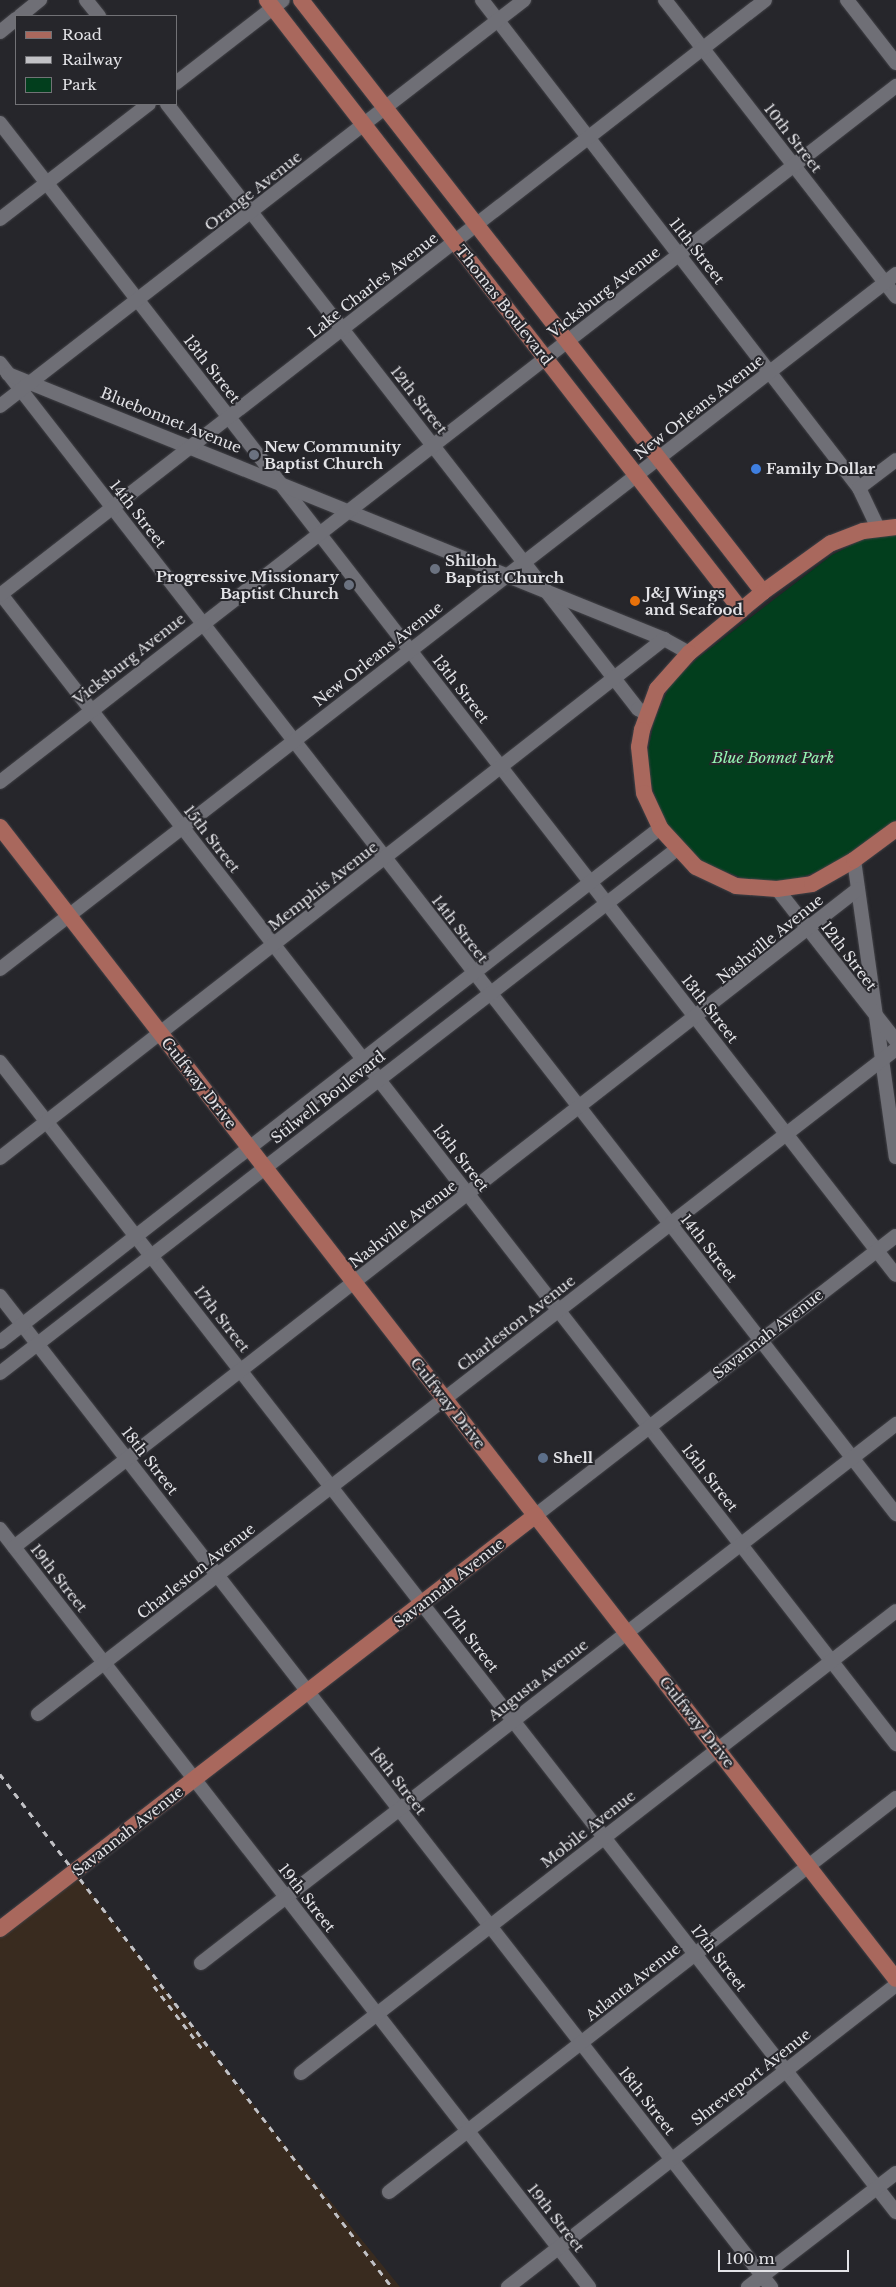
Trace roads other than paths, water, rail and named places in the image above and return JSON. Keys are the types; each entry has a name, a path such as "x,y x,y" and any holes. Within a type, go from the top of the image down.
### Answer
{"main road":[{"name":"Thomas Boulevard","path":"302,0 763,592"},
{"name":"Thomas Boulevard","path":"274,2 364,124 741,610"},
{"path":"896,527 878,528 831,543 763,592 689,653 657,689 647,714 639,747 640,777 651,813 677,849 696,867 718,880 755,889 777,889 812,884 854,860 896,828"},
{"name":"Gulfway Drive","path":"0,826 896,1979"},
{"name":"Savannah Avenue","path":"0,1929 536,1516"}],"street":[{"path":"21,15 40,0"},
{"path":"86,0 98,15"},
{"name":"11th Street","path":"482,0 859,488 878,528"},
{"name":"Orange Avenue","path":"0,406 524,0"},
{"name":"10th Street","path":"665,0 793,165 890,278 896,297"},
{"name":"Lake Charles Avenue","path":"0,594 765,0"},
{"path":"847,0 896,63"},
{"path":"178,80 274,2"},
{"path":"0,32 15,20"},
{"name":"Vicksburg Avenue","path":"0,782 202,623 896,86"},
{"path":"0,219 148,105"},
{"name":"12th Street","path":"168,105 615,680 638,709 647,714"},
{"name":"13th Street","path":"0,123 896,1275"},
{"name":"New Orleans Avenue","path":"0,969 890,278"},
{"name":"14th Street","path":"0,363 4,372 20,389 850,1458 896,1514"},
{"name":"Bluebonnet Avenue","path":"4,372 33,381 509,575 664,639 689,653"},
{"path":"859,488 896,460"},
{"name":"15th Street","path":"0,594 896,1744"},
{"name":"Memphis Avenue","path":"0,1158 615,680 664,639"},
{"name":"Stilwell Boulevard","path":"0,1342 660,828"},
{"name":"Stilwell Boulevard","path":"0,1373 488,991 677,849"},
{"path":"854,860 896,1157"},
{"name":"12th Street","path":"777,889 876,1018 896,1041"},
{"name":"Nashville Avenue","path":"14,1547 468,1194 578,1106 696,1018 858,889"},
{"name":"Charleston Avenue","path":"38,1714 669,1223 896,1049"},
{"name":"17th Street","path":"0,1062 896,2212"},
{"name":"Savannah Avenue","path":"536,1516 896,1236"},
{"name":"18th Street","path":"0,1296 766,2281"},
{"name":"Augusta Avenue","path":"201,1963 896,1424"},
{"name":"19th Street","path":"0,1529 590,2287"},
{"name":"Mobile Avenue","path":"301,2073 896,1611"},
{"name":"Atlanta Avenue","path":"389,2192 896,1798"},
{"name":"Shreveport Avenue","path":"508,2287 896,1985"},
{"path":"748,2287 766,2281 896,2173"}],"railway":[{"path":"0,1774 392,2287"},
{"path":"154,1986 204,2051"}],"place":[{"name":"New Community Baptist Church","path":"254,455"},
{"name":"Family Dollar","path":"756,469"},
{"name":"Shiloh Baptist Church","path":"435,569"},
{"name":"Progressive Missionary Baptist Church","path":"349,585"},
{"name":"J&J Wings and Seafood","path":"635,601"},
{"name":"Shell","path":"543,1458"}],"park label":[{"name":"Blue Bonnet Park","path":"773,758"}]}
